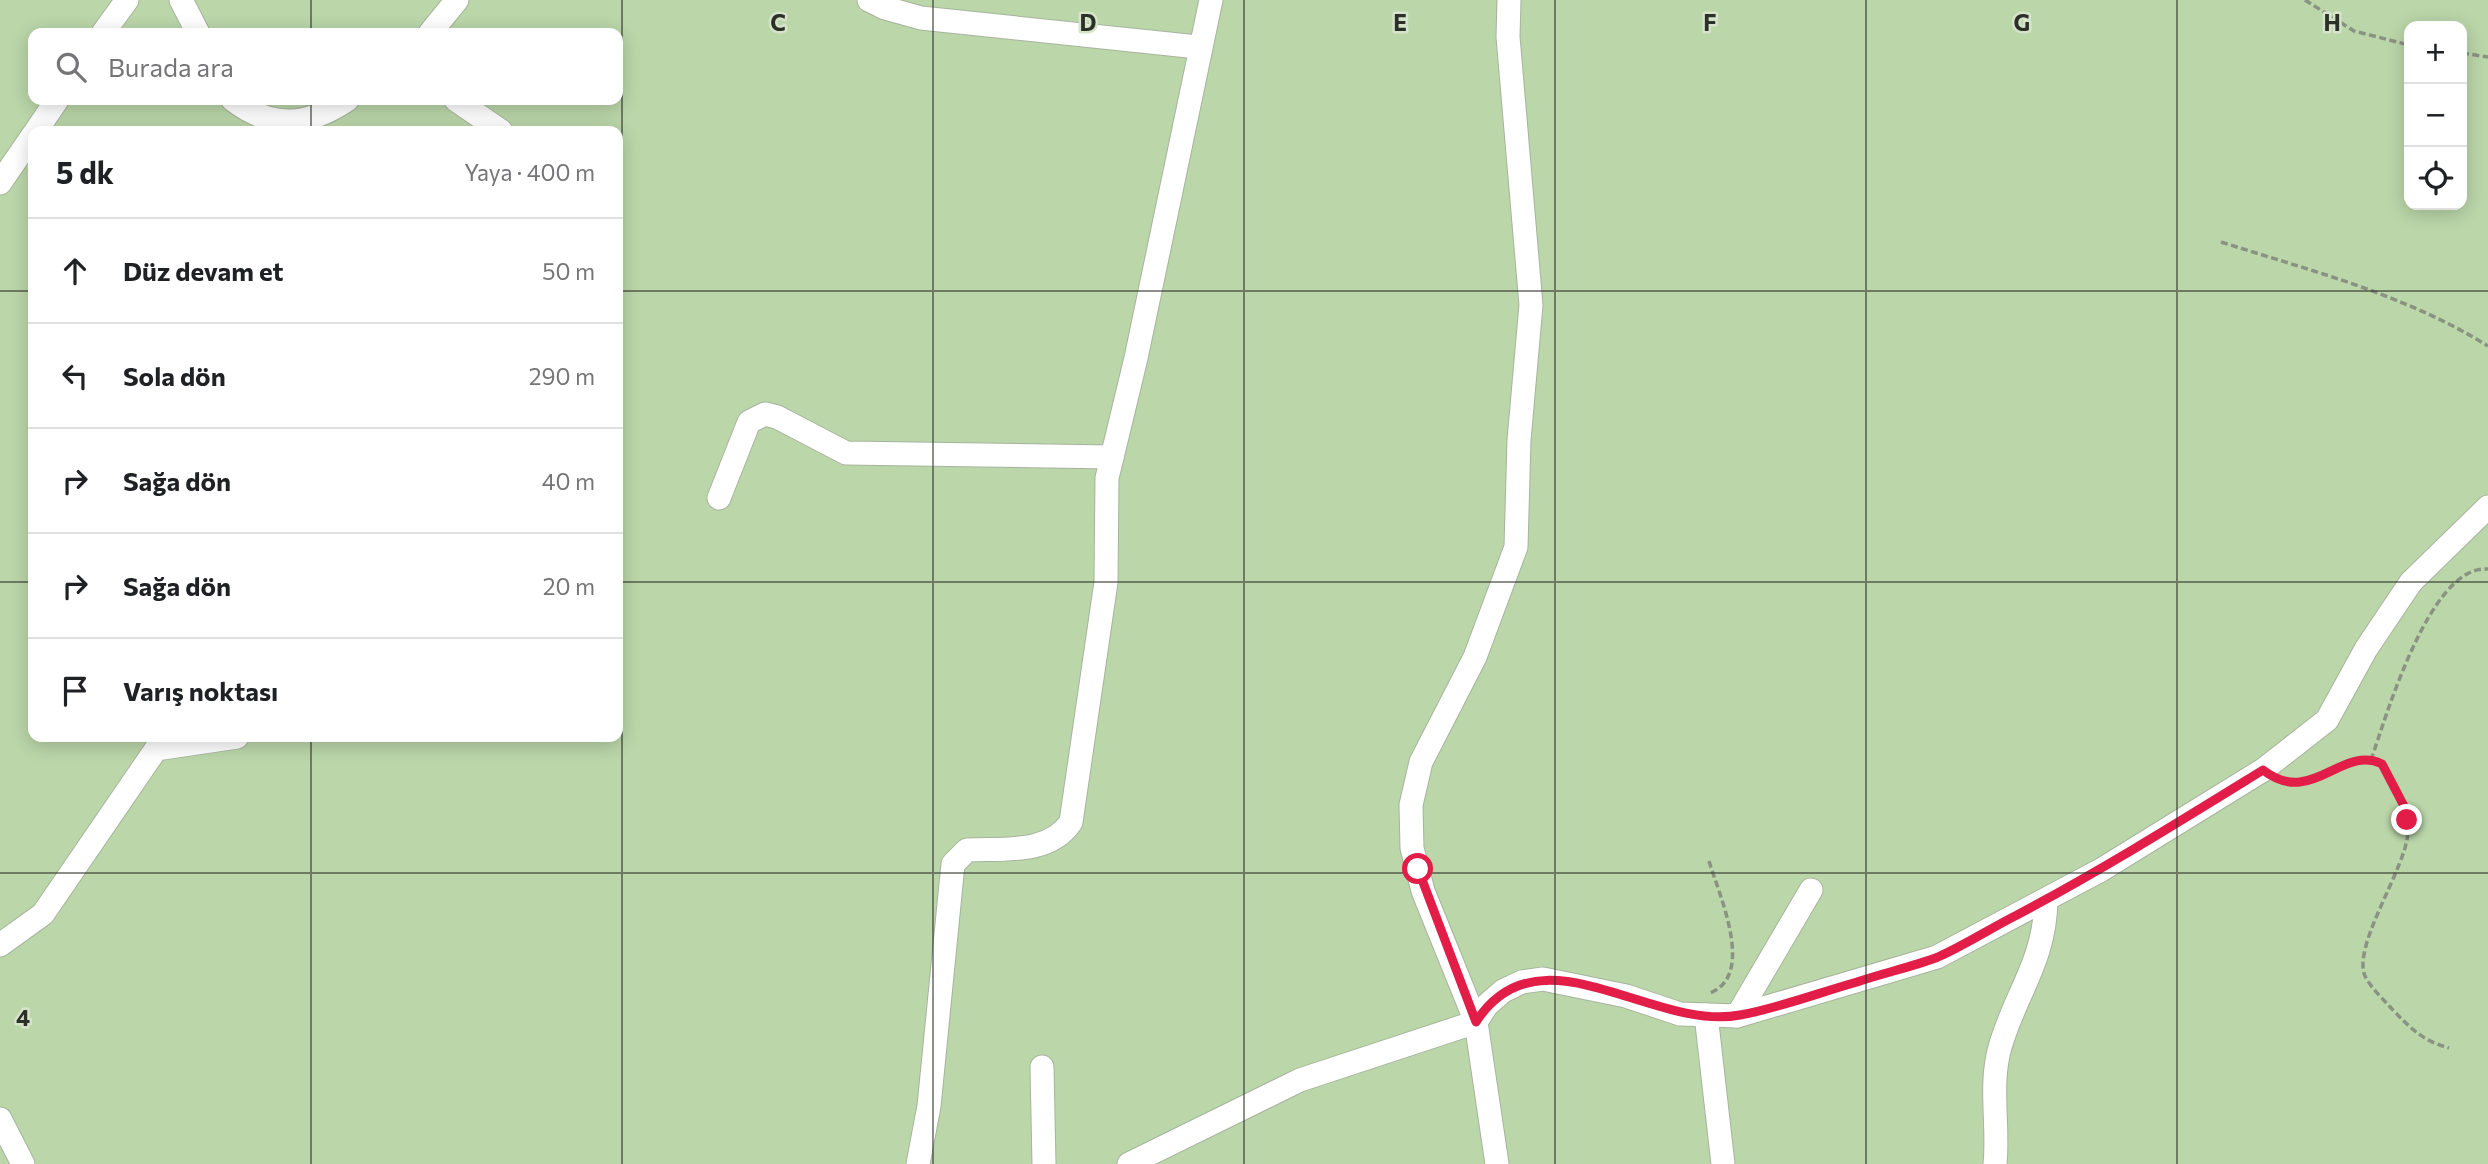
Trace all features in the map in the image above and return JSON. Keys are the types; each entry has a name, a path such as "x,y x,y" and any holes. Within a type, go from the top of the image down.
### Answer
{"street":[{"path":"107,28 127,0"},
{"path":"181,0 195,28"},
{"path":"434,28 457,0"},
{"path":"918,1164 929,1105 953,864 967,850 1042,845 1054,840 1071,822 1106,582 1107,478 1136,358 1198,47 1211,0"},
{"path":"1497,1164 1476,1022 1423,891 1412,848 1411,804 1421,762 1475,657 1516,547 1519,440 1531,304 1508,37 1509,0"},
{"path":"881,3 920,18 1198,47"},
{"path":"39,126 54,105"},
{"path":"240,105 271,119 297,121 322,116 339,105"},
{"path":"463,105 494,126"},
{"path":"0,183 28,142"},
{"path":"719,498 749,422 765,414 772,414 846,453 1112,457"},
{"path":"1129,1164 1300,1080 1476,1022 1487,1005 1503,991 1522,982 1543,979 1626,996 1680,1014 1706,1005 1737,1016 1937,957 2101,870 2263,770 2327,720 2366,649 2412,582 2488,507"},
{"path":"0,945 43,914 156,749 203,742"},
{"path":"1737,1016 1811,890"},
{"path":"1995,1164 1994,1097 1998,1057 2038,958 2046,900"},
{"path":"1706,1005 1723,1164"},
{"path":"1042,1067 1044,1164"},
{"path":"0,1119 23,1164"}],"path":[{"path":"2305,0 2354,31 2404,44"},
{"path":"2467,54 2488,57"},
{"path":"2221,242 2384,295 2445,319 2488,346"},
{"path":"2371,760 2405,661 2420,631 2443,599 2469,572 2488,569"},
{"path":"2263,770 2279,780 2305,783 2358,761 2371,760 2382,764 2405,808 2408,833 2401,860 2365,948 2363,968 2371,985 2412,1031 2428,1041 2449,1048"},
{"path":"1706,1005 1723,984 1734,963 1734,949 1709,861"}],"green space":[{"path":"0,0 2488,0 2488,1164 0,1164"}],"route":[{"path":"1418,869 1423,891 1476,1022 1487,1005 1503,991 1522,982 1543,979 1626,996 1680,1014 1737,1016 1792,1002 1937,957 2101,870 2263,770 2279,780 2305,783 2358,761 2376,761 2382,764 2405,808 2407,820"}]}
